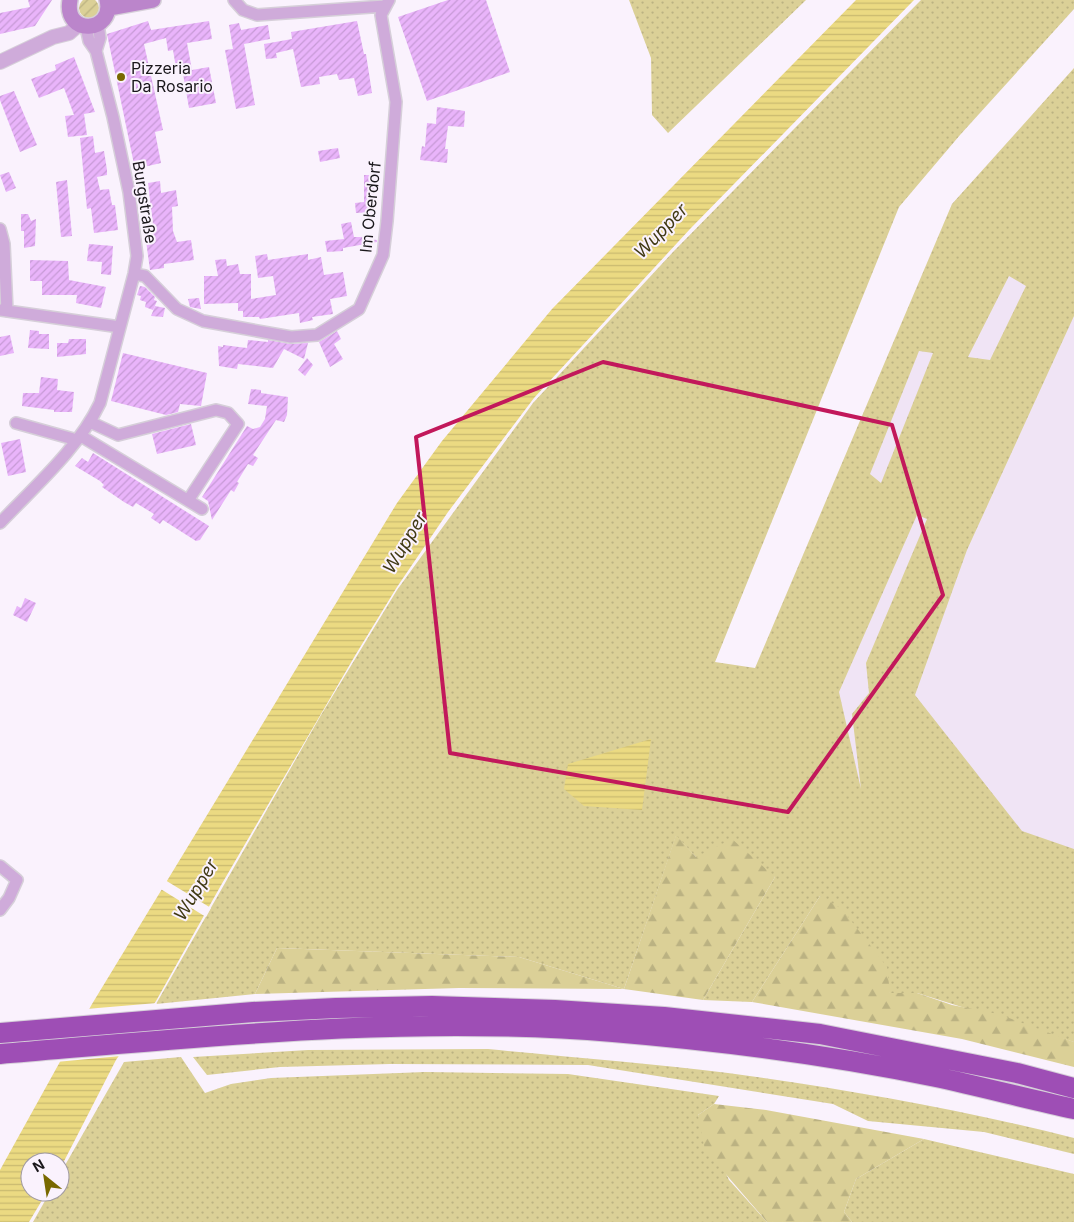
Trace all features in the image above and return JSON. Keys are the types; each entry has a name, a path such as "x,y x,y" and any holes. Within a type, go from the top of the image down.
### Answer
{"highway":[{"path":"0,1033 253,1012 432,1006 555,1010 664,1017 820,1034 1017,1074 1074,1088"},
{"path":"0,1054 260,1032 331,1028 441,1026 611,1032 718,1043 856,1063 936,1077 1074,1109"}],"main road":[{"path":"70,0 83,23 105,18 108,4 153,0"}],"street":[{"path":"234,0 244,10 257,15 387,3"},
{"name":"Im Oberdorf","path":"134,274 145,276 177,309 203,321 291,337 317,335 359,310 383,255 387,221 396,102 381,15 387,3"},
{"path":"0,62 53,37 69,32 83,23"},
{"name":"Burgstraße","path":"0,523 79,438 90,422 100,403 134,274 136,234 129,192 96,51 89,41 83,23"},
{"path":"0,228 4,244 3,311 120,327"},
{"path":"90,422 118,436 216,410 228,413 238,424 189,499"},
{"path":"16,423 79,438 189,499 202,509"},
{"path":"0,866 18,880 9,898 0,910"}],"highlighted area":[{"path":"603,362 892,425 943,595 788,812 450,753 416,437"}],"shaded area":[{"path":"1074,75 1074,1019 765,708 952,204"}],"green space":[{"path":"89,-2 96,1 99,8 96,15 89,18 82,15 79,8 82,1"},
{"path":"629,0 806,0 668,133 652,115 651,58"},
{"path":"921,0 1074,0 1074,9 960,135 899,207 715,662 755,668 952,204 1074,68 1074,316 967,550 915,695 1022,831 1074,849 1074,1042 917,993 890,993 820,896 752,1002 703,1000 775,877 696,857 676,836 624,989 519,957 277,948 255,994 156,1004 321,715 397,590 533,403 673,252","holes":["1009,276 1026,286 990,360 968,357","919,351 933,353 881,483 870,474","917,515 927,519 866,663 869,693 852,714 861,789 839,692"]},
{"path":"676,835 696,857 732,839 775,877 703,1000 624,989"},
{"path":"820,896 842,909 887,967 890,993 917,993 952,1005 998,1014 1074,1042 1074,1067 962,1039 752,1002"},
{"path":"277,948 519,957 624,989 459,988 255,994"},
{"path":"488,1049 728,1073 902,1101 1074,1138 1074,1154 984,1132 868,1121 833,1104 588,1065 390,1064 280,1067 207,1075 193,1057 308,1050"},
{"path":"181,1057 205,1093 231,1084 271,1078 425,1072 568,1074 719,1096 714,1104 698,1115 729,1180 767,1222 33,1222 44,1202 70,1202 70,1156 124,1062"},
{"path":"714,1104 766,1110 924,1139 856,1179 844,1212 852,1222 767,1222 705,1150 698,1115"},
{"path":"924,1139 1074,1174 1074,1222 852,1222 844,1212 856,1179"}],"water":[{"name":"Wupper","path":"856,0 914,0 690,229 534,398 448,512 397,587 356,654 156,1001 116,1060 69,1152 20,1152 20,1202 41,1202 29,1222 0,1222 0,1170 92,1004 397,503 442,441 552,309"},
{"path":"651,739 642,810 584,806 564,789 568,764"}],"pier":[{"path":"165,880 211,908 206,917 159,888"},
{"path":"157,1003 121,1056 56,1062 86,1009"}],"building":[{"path":"28,0 52,0 35,26 0,34 0,13 30,7"},
{"path":"448,0 486,0 510,72 427,101 398,17"},
{"path":"148,21 151,30 209,21 212,39 187,43 192,70 209,67 216,103 189,108 182,68 176,68 173,50 168,51 166,38 144,44 163,130 155,132 161,163 135,169 107,34"},
{"path":"357,21 364,54 366,54 372,93 358,96 354,78 339,80 337,74 319,77 320,84 301,87 293,49 276,53 277,58 266,59 264,44 292,39 291,32"},
{"path":"239,23 241,30 268,25 270,39 244,44 255,105 236,109 225,50 233,49 229,25"},
{"path":"74,57 95,112 84,114 87,135 68,137 65,116 74,115 64,88 39,98 31,79 56,70 55,65"},
{"path":"14,91 37,145 20,152 0,100 0,96"},
{"path":"437,107 465,111 464,127 448,126 445,149 448,149 447,163 420,160 422,146 425,147 427,123 436,124"},
{"path":"93,136 95,153 104,151 107,170 107,175 97,177 100,190 109,189 112,205 115,205 118,230 94,233 91,208 87,209 80,138"},
{"path":"338,148 340,158 320,162 318,151"},
{"path":"9,172 16,188 6,192 0,175"},
{"path":"364,175 373,175 375,212 356,213 355,203 364,202"},
{"path":"67,180 72,236 61,237 56,182"},
{"path":"160,181 161,193 176,190 178,206 172,207 173,231 177,242 191,240 194,260 164,264 164,268 150,270 144,226 153,225 148,183"},
{"path":"21,214 28,214 31,221 36,219 35,246 24,248"},
{"path":"351,222 354,237 367,237 368,239 377,240 377,242 343,248 343,251 327,252 325,241 344,239 341,224"},
{"path":"89,244 113,246 111,275 101,274 102,262 87,261"},
{"path":"267,254 268,260 308,254 308,260 321,257 324,275 343,272 347,296 330,299 333,314 312,317 313,320 300,323 299,313 260,319 259,317 243,317 243,311 238,311 238,303 204,304 204,276 218,276 215,260 226,259 227,266 238,264 240,274 251,274 251,299 276,295 273,276 258,278 255,256"},
{"path":"30,260 68,261 69,280 106,287 101,308 76,303 77,295 42,295 42,281 30,281"},
{"path":"140,286 145,287 155,297 154,300 157,301 153,310 145,307 146,302 140,300 141,296 137,295"},
{"path":"199,298 201,309 190,307 188,299"},
{"path":"155,306 165,308 163,317 151,316"},
{"path":"30,330 39,331 39,334 49,334 49,349 28,348"},
{"path":"337,331 341,339 334,344 343,359 330,367 319,342"},
{"path":"10,335 14,353 0,356 0,337"},
{"path":"69,339 86,339 86,354 57,357 57,343 68,343"},
{"path":"248,340 268,342 268,340 290,344 308,343 304,359 284,349 273,368 238,364 237,369 219,366 218,346 247,348"},
{"path":"123,353 207,373 201,406 180,404 178,412 166,415 111,401"},
{"path":"307,358 313,365 305,376 298,370"},
{"path":"41,377 58,379 57,390 74,392 72,412 54,412 54,410 22,406 23,393 39,393"},
{"path":"251,389 261,390 261,393 288,397 287,415 284,422 276,420 253,455 258,458 253,466 248,464 237,482 239,483 234,492 231,490 212,520 208,501 202,497 247,426 253,429 260,427 265,419 267,406 248,404"},
{"path":"191,424 196,445 157,454 152,434"},
{"path":"20,439 26,472 8,476 1,443"},
{"path":"93,453 209,526 200,540 196,541 163,520 160,524 151,518 154,514 136,503 133,507 124,502 102,487 104,485 100,481 75,466 82,458 88,462"},
{"path":"25,598 36,603 27,622 13,615 17,606 21,608"}],"place":[{"name":"Pizzeria Da Rosario","path":"121,77"}]}
